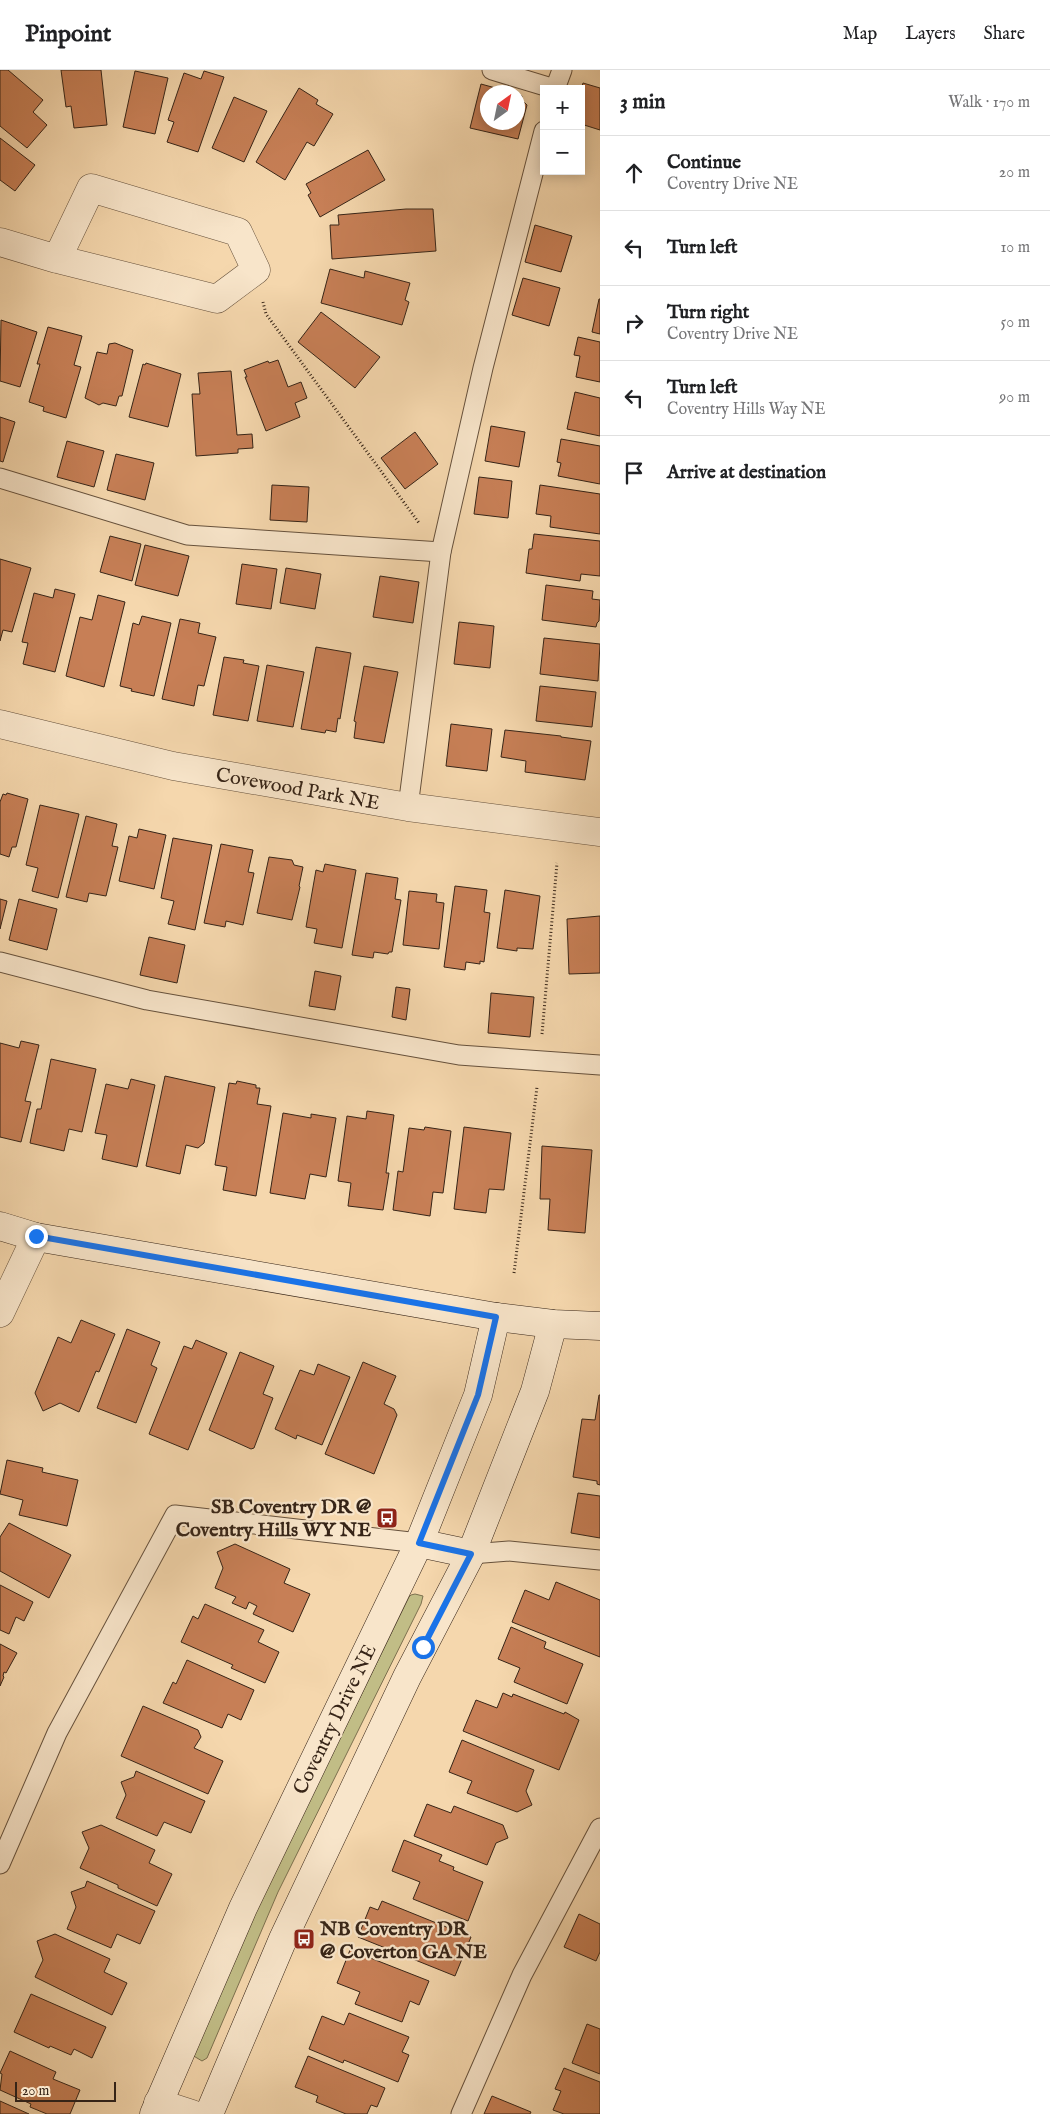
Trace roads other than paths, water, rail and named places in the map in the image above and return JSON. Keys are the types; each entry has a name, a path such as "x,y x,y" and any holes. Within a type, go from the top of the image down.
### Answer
{"street":[{"path":"0,242 57,259 217,299 256,270 238,232 91,188 57,259"},
{"name":"Covewood Park NE","path":"0,724 174,766 408,808 600,832"},
{"path":"0,1226 36,1236 496,1317 553,1324 600,1326"},
{"path":"0,1313 36,1236"},
{"name":"Coventry Drive NE","path":"156,2109 243,1908 419,1543 478,1395 496,1317"},
{"path":"209,2114 283,1939 407,1678 471,1554 535,1391 553,1324"},
{"path":"419,1543 471,1554"},
{"path":"156,2109 192,2114"}],"lane":[{"path":"492,70 542,85"},
{"path":"556,85 562,70"},
{"path":"408,808 441,552 483,368 540,147"},
{"path":"0,478 186,535 441,552"},
{"path":"0,962 147,1000 459,1054 600,1065"},
{"path":"0,1864 57,1733 174,1515 419,1543"},
{"path":"471,1554 509,1551 600,1560"},
{"path":"461,2114 522,1975 600,1828"}],"place":[{"name":"SB Coventry DR @ Coventry Hills WY NE","path":"387,1518"},
{"name":"NB Coventry DR @ Coverton GA NE","path":"304,1939"}]}
